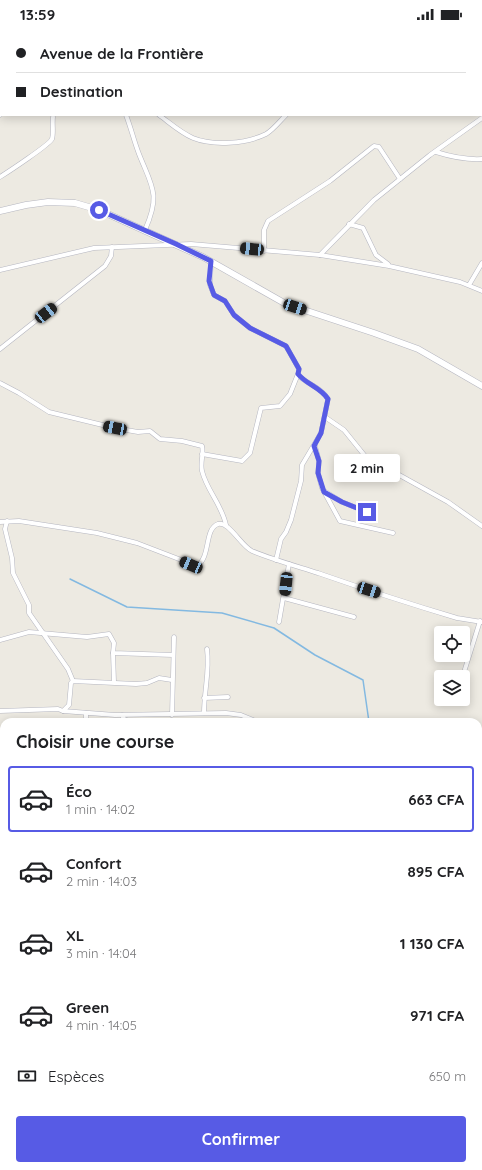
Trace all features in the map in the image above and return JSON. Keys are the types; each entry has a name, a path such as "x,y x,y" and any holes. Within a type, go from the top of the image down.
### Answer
{"street":[{"path":"126,116 138,152 149,175 155,196 152,214 145,230"},
{"path":"160,116 192,138 204,141 232,142 248,140 266,134 285,116"},
{"path":"0,177 20,165 50,142 52,136 52,117"},
{"path":"320,255 374,200 469,126 482,118"},
{"path":"264,251 264,230 268,221 330,181 374,146 379,147 385,154 400,179"},
{"path":"436,152 451,157 468,160 482,159"},
{"path":"0,211 48,202 75,204 99,210 211,261 286,304 418,349 482,386"},
{"path":"349,224 363,228 376,255 390,266"},
{"path":"0,270 80,251 112,247 176,244 320,255 390,266 469,285 482,291"},
{"path":"0,349 105,266 111,256 112,247"},
{"path":"202,454 242,461 250,453 261,408 280,406 290,394 299,369 286,346 250,328 234,315 225,301 214,295 209,281 211,261"},
{"path":"469,285 482,263"},
{"path":"276,560 281,539 291,520 301,482 302,465 321,433 328,399 317,387 307,383 298,374"},
{"path":"0,383 28,398 49,412 115,428 138,432 152,431 160,439 182,441 202,446 202,470 205,480 224,513 226,525 244,546 276,560 457,618 481,622 465,669"},
{"path":"325,417 344,430 365,456 448,502 482,526"},
{"path":"314,446 319,461 318,473 324,492 340,521 392,533"},
{"path":"324,492 342,502 367,512"},
{"path":"7,521 5,529 12,558 13,573 28,605 29,613 68,668 73,681 71,683 69,705 62,711"},
{"path":"0,522 19,521 98,533 137,543 197,566 202,563 204,558 211,530 218,524 226,525"},
{"path":"279,622 289,564"},
{"path":"284,598 354,617"},
{"path":"0,640 29,632 87,637 109,634 114,643 114,682"},
{"path":"172,715 174,637"},
{"path":"204,713 204,698 209,670 207,649"},
{"path":"114,653 173,655"},
{"path":"73,681 136,684 147,683 160,678 172,680"},
{"path":"204,698 228,697"},
{"path":"0,711 58,709 62,711 122,715 172,715 226,712 248,718"},
{"path":"86,713 86,718"}],"waterway":[{"path":"70,579 127,607 222,613 274,628 315,655 363,680 368,718"}],"route":[{"path":"99,210 211,261 209,281 214,295 225,301 234,315 250,328 286,346 296,361 299,369 298,374 307,383 317,387 325,394 328,399 328,404 321,433 314,446 319,461 318,473 322,488 324,492 338,500 367,512"}]}
